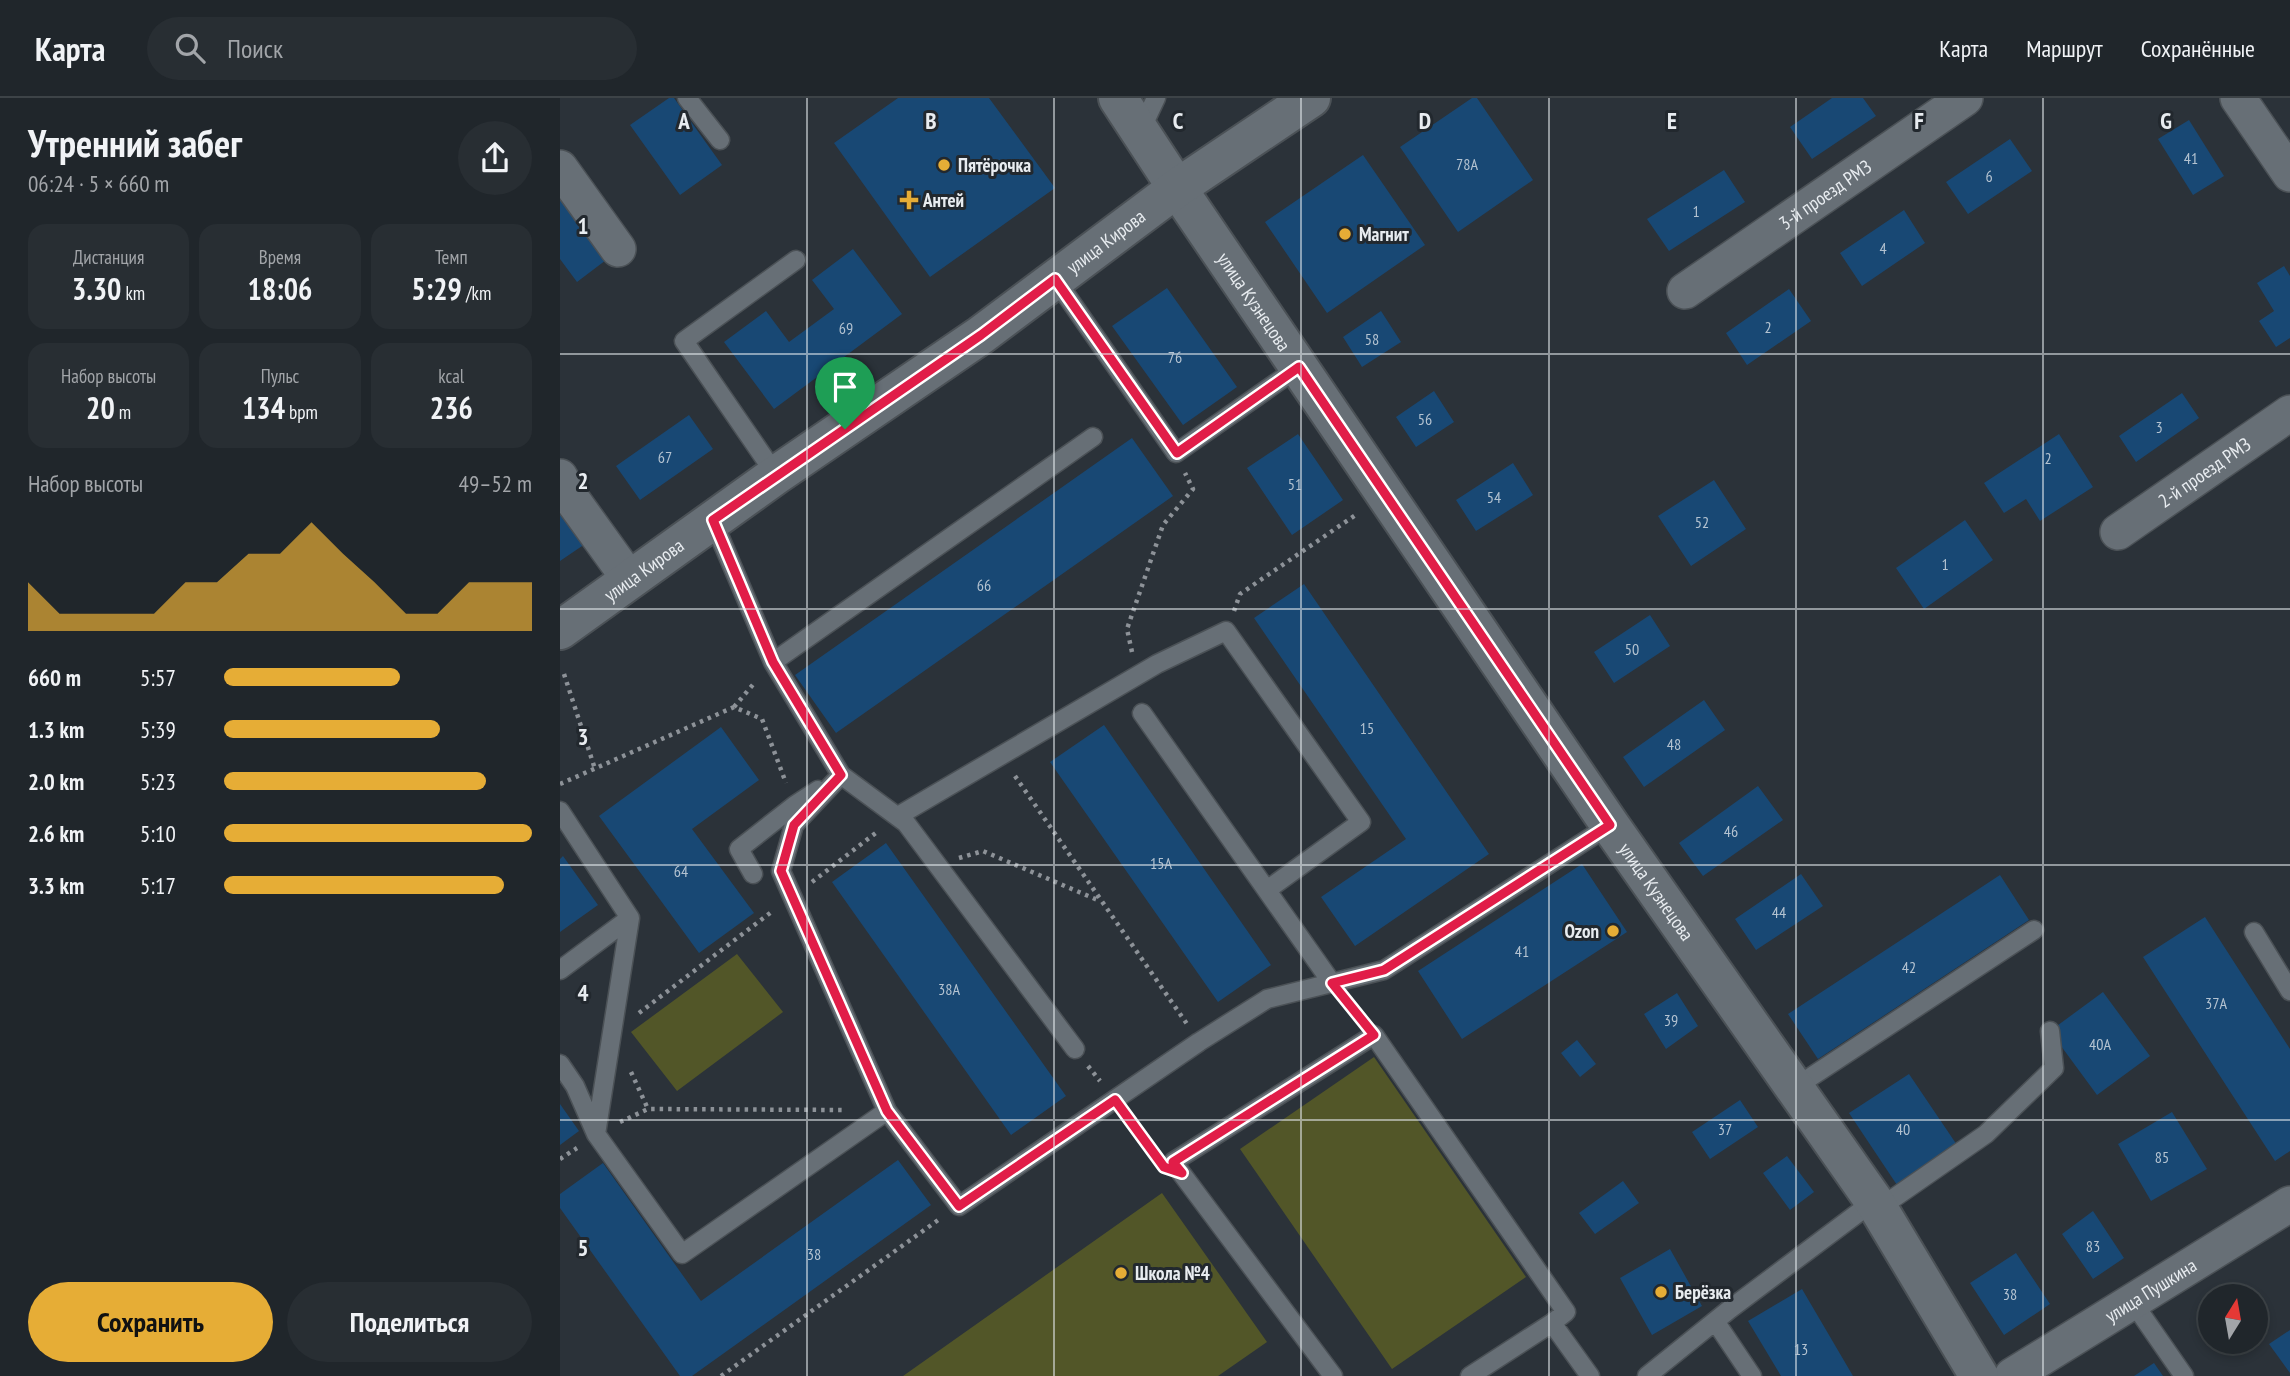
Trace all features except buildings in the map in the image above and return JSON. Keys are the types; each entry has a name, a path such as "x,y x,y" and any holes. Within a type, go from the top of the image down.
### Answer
{"main road":[{"name":"улица Кузнецова","path":"1118,98 1610,825 1876,1205 1979,1376"},
{"name":"улица Кирова","path":"560,630 776,475 981,335 1177,188 1311,98"}],"street":[{"name":"3-й проезд РМЗ","path":"1685,291 1965,98"},
{"path":"2238,98 2290,174"},
{"path":"560,168 618,249"},
{"name":"2-й проезд РМЗ","path":"2118,532 2290,413"},
{"path":"560,477 566,491 630,580"},
{"name":"улица Пушкина","path":"2012,1376 2290,1204"}],"lane":[{"path":"687,98 720,140"},
{"path":"1140,132 1156,98"},
{"path":"776,475 684,341 796,260"},
{"path":"1055,279 1177,453 1299,367"},
{"path":"773,662 1093,437"},
{"path":"713,520 773,662 841,775 906,823 1074,1049"},
{"path":"898,816 1137,675 1226,631 1361,822 1267,890"},
{"path":"1142,713 1332,983"},
{"path":"753,874 739,849 795,805 841,775"},
{"path":"841,775 794,825 781,871 887,1111 959,1206 1199,1042 1267,999 1384,970 1610,825"},
{"path":"560,811 630,918 596,1134"},
{"path":"560,970 630,918"},
{"path":"1794,1088 2034,930"},
{"path":"2254,932 2290,991"},
{"path":"1647,1376 1716,1321 1876,1205 1986,1134 2054,1068 2050,1031"},
{"path":"1333,1376 1173,1162 1374,1035 1566,1312 1470,1376"},
{"path":"560,1064 575,1086 596,1134 682,1254 887,1111"},
{"path":"2132,1301 2184,1376"},
{"path":"1716,1321 1752,1376"},
{"path":"1552,1323 1590,1376"}],"path":[{"path":"1137,675 1127,629 1163,525 1193,489 1177,453"},
{"path":"1226,631 1240,594 1385,494"},
{"path":"560,784 734,706 773,662"},
{"path":"564,674 595,769"},
{"path":"734,706 762,719 795,805"},
{"path":"1000,755 1199,1042"},
{"path":"648,1109 613,1033 898,816"},
{"path":"983,850 1101,901"},
{"path":"1332,983 1374,1035"},
{"path":"1074,1049 1164,1167 1182,1173"},
{"path":"596,1134 648,1109 887,1111"},
{"path":"721,1376 959,1206"}],"green space":[{"path":"737,954 783,1012 677,1091 631,1032"},
{"path":"1374,1057 1526,1277 1392,1369 1240,1149"},
{"name":"Школа №4","path":"1162,1193 1267,1342 1218,1376 903,1376"}],"place":[{"name":"Пятёрочка","path":"944,165"},
{"name":"Антей","path":"909,200"},
{"name":"Магнит","path":"1345,234"},
{"name":"Ozon","path":"1613,931"},
{"name":"Школа №4","path":"1121,1273"},
{"name":"Берёзка","path":"1661,1292"}],"route":[{"path":"1055,279 1177,453 1299,367 1610,825 1384,970 1332,983 1374,1035 1173,1162 1182,1173 1164,1167 1115,1100 959,1206 887,1111 781,871 794,825 841,775 773,662 713,520 845,429 981,335 1055,279"}]}
